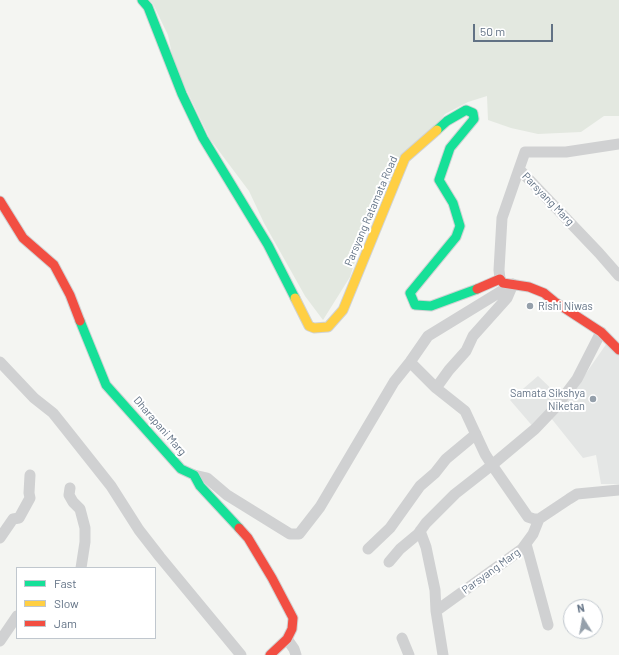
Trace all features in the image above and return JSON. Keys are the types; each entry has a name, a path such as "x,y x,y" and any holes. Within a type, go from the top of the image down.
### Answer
{"street":[{"name":"Parsyang Ratamata Road","path":"142,0 148,7 182,94 203,138 268,245 309,326 314,328 328,327 343,310 405,158 447,121 466,110 473,113 474,119 450,148 438,180 453,203 460,226 456,236 410,293 415,305 431,306 500,279"},
{"path":"519,169 525,152 566,152 619,144"},
{"name":"Parsyang Marg","path":"500,279 499,270 502,218 519,169 619,276"},
{"name":"Dharapani Marg","path":"0,201 24,238 54,265 70,295 106,385 181,469 194,475 200,486 248,538 272,578 293,618 292,629 287,639 270,655"},
{"path":"500,279 503,283 529,286 544,292 555,302 601,332 619,350"},
{"path":"194,475 207,478 227,495 272,524 290,534 299,534 310,522 320,507 394,382 428,336 513,284"},
{"path":"436,388 449,370 466,351 473,336 507,298 513,284"},
{"path":"389,562 400,549 456,494 534,429 555,408 576,379 601,332"},
{"path":"0,362 34,398 53,413 103,476 139,530 241,655"},
{"path":"410,362 436,388 465,412 485,454 528,517 539,519 577,494 619,490"},
{"path":"368,549 390,528 420,486 435,473 446,459 476,434"},
{"path":"0,538 13,519 19,518 30,498 30,475"},
{"path":"70,488 70,495 73,502 80,509 85,528 85,542 81,567"},
{"name":"Parsyang Marg","path":"436,611 522,549 533,534 539,519"},
{"path":"420,531 426,547 434,584 436,611 443,655"},
{"path":"526,544 548,625"},
{"path":"0,641 16,617"},
{"path":"402,638 409,655"},
{"path":"287,639 296,655"}],"shaded area":[{"path":"149,0 619,0 619,116 604,116 581,132 538,134 511,128 488,120 487,96 468,102 445,114 380,201 363,235 350,277 323,320 305,296 264,223 249,191 210,139 174,64 168,35 153,4"},
{"name":"Samata Sikshya Niketan","path":"607,343 619,355 619,484 601,484 596,455 583,458 551,418 582,379"},
{"path":"538,376 562,399 535,429 510,400"}],"traffic: fast":[{"path":"142,0 148,7 182,94 203,138 268,245 295,298"},
{"path":"437,130 447,121 466,110 473,113 474,119 450,148 439,180 453,203 460,226 456,237 410,293 415,305 431,306 477,289"},
{"path":"80,321 106,385 181,469 194,475 200,486 239,528"}],"traffic: slow":[{"path":"295,298 309,326 314,328 328,327 343,310 405,158 437,130"}],"traffic: jam":[{"path":"0,201 23,238 54,265 70,295 80,321"},
{"path":"477,289 500,279 503,283 529,287 544,293 555,302 601,332 619,350"},
{"path":"239,528 248,538 272,578 293,618 292,629 287,639 270,655"}],"place":[{"name":"Rishi Niwas","path":"530,306"},
{"name":"Samata Sikshya Niketan","path":"593,399"}]}
